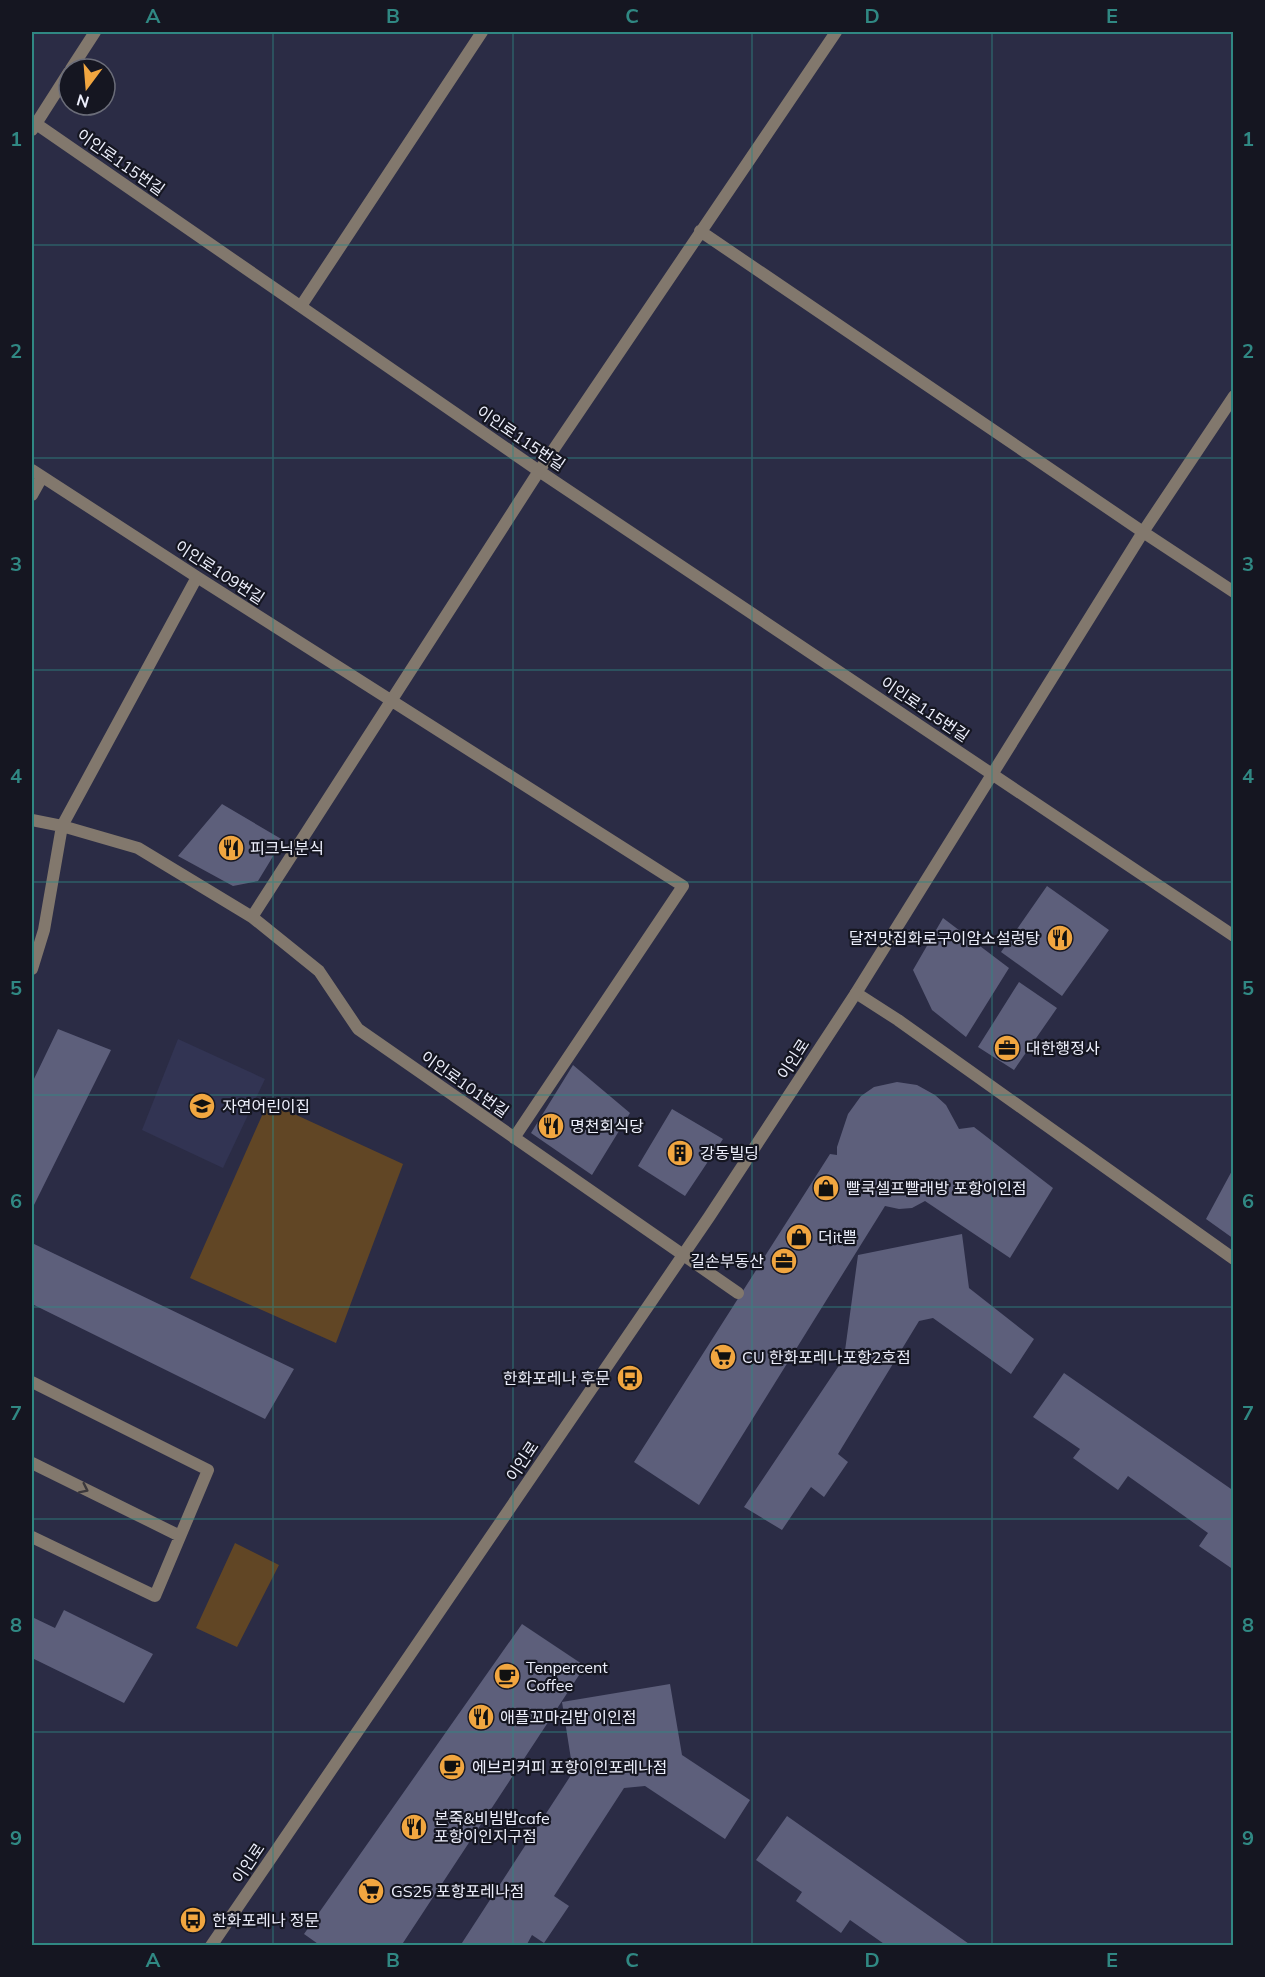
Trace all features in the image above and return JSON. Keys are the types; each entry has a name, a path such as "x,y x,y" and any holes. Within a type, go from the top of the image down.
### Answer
{"street":[{"path":"79,57 95,32"},
{"path":"301,306 482,32"},
{"path":"252,917 539,471 836,32"},
{"path":"33,125 57,90"},
{"name":"이인로115번길","path":"33,125 301,306 539,471 1233,936"},
{"path":"700,231 1233,592"},
{"name":"이인로","path":"211,1946 682,1255 856,993 1143,532 1233,396"},
{"path":"32,495 37,474"},
{"name":"이인로109번길","path":"37,474 197,578 683,885 514,1138"},
{"path":"32,969 44,930 62,826 197,578"},
{"path":"32,820 62,826"},
{"name":"이인로101번길","path":"62,826 138,848 252,917 319,971 358,1029 738,1293"},
{"path":"856,993 898,1020 1233,1259"},
{"path":"32,1382 208,1470 155,1596 32,1537"},
{"path":"32,1463 180,1536"}],"shaded area":[{"path":"178,1039 265,1079 223,1168 142,1130"},
{"path":"268,1102 403,1164 336,1343 190,1278"},
{"path":"235,1543 279,1565 237,1647 196,1628"}],"building":[{"name":"피크닉분식","path":"222,804 283,840 258,881 233,886 178,856"},
{"path":"1047,886 1109,930 1062,996 1001,952"},
{"path":"943,918 1009,968 966,1037 932,1010 913,970"},
{"path":"1019,982 1057,1008 1014,1070 978,1047"},
{"path":"58,1029 111,1050 32,1209 32,1083"},
{"path":"573,1065 630,1113 592,1175 531,1133"},
{"path":"897,1082 917,1085 935,1095 946,1105 959,1129 974,1127 1053,1188 1010,1258 925,1201 912,1208 899,1209 885,1206 699,1505 634,1462 830,1154 837,1155 837,1147 848,1114 861,1096 874,1087"},
{"name":"강동빌딩","path":"672,1109 723,1139 685,1196 638,1166"},
{"path":"1234,1167 1234,1239 1206,1219"},
{"path":"962,1234 969,1288 1034,1339 1011,1374 933,1318 919,1321 838,1454 848,1462 824,1497 811,1487 782,1530 744,1507 844,1358 858,1255"},
{"path":"32,1243 294,1369 265,1419 32,1304"},
{"path":"1064,1373 1234,1491 1234,1570 1199,1546 1208,1533 1128,1476 1118,1490 1073,1458 1080,1449 1033,1417"},
{"path":"64,1610 153,1654 124,1703 32,1658 32,1617 55,1628"},
{"path":"522,1624 585,1666 401,1946 321,1946 304,1934"},
{"path":"670,1684 682,1755 750,1800 725,1839 645,1786 624,1788 554,1896 569,1906 544,1943 532,1935 526,1946 460,1946 573,1772 562,1702"},
{"path":"787,1816 972,1946 887,1946 850,1920 841,1933 796,1901 802,1892 756,1860"}],"place":[{"name":"피크닉분식","path":"231,848"},
{"name":"달전맛집화로구이암소설렁탕","path":"1060,938"},
{"name":"대한행정사","path":"1007,1048"},
{"name":"자연어린이집","path":"202,1106"},
{"name":"명천회식당","path":"551,1126"},
{"name":"강동빌딩","path":"680,1153"},
{"name":"빨쿡셀프빨래방 포항이인점","path":"826,1188"},
{"name":"더it쁨","path":"799,1237"},
{"name":"길손부동산","path":"784,1261"},
{"name":"CU 한화포레나포항2호점","path":"723,1357"},
{"name":"한화포레나 후문","path":"630,1378"},
{"name":"Tenpercent Coffee","path":"507,1676"},
{"name":"애플꼬마김밥 이인점","path":"481,1717"},
{"name":"에브리커피 포항이인포레나점","path":"452,1767"},
{"name":"본죽&비빔밥cafe 포항이인지구점","path":"414,1827"},
{"name":"GS25 포항포레나점","path":"371,1891"},
{"name":"한화포레나 정문","path":"193,1920"}]}
